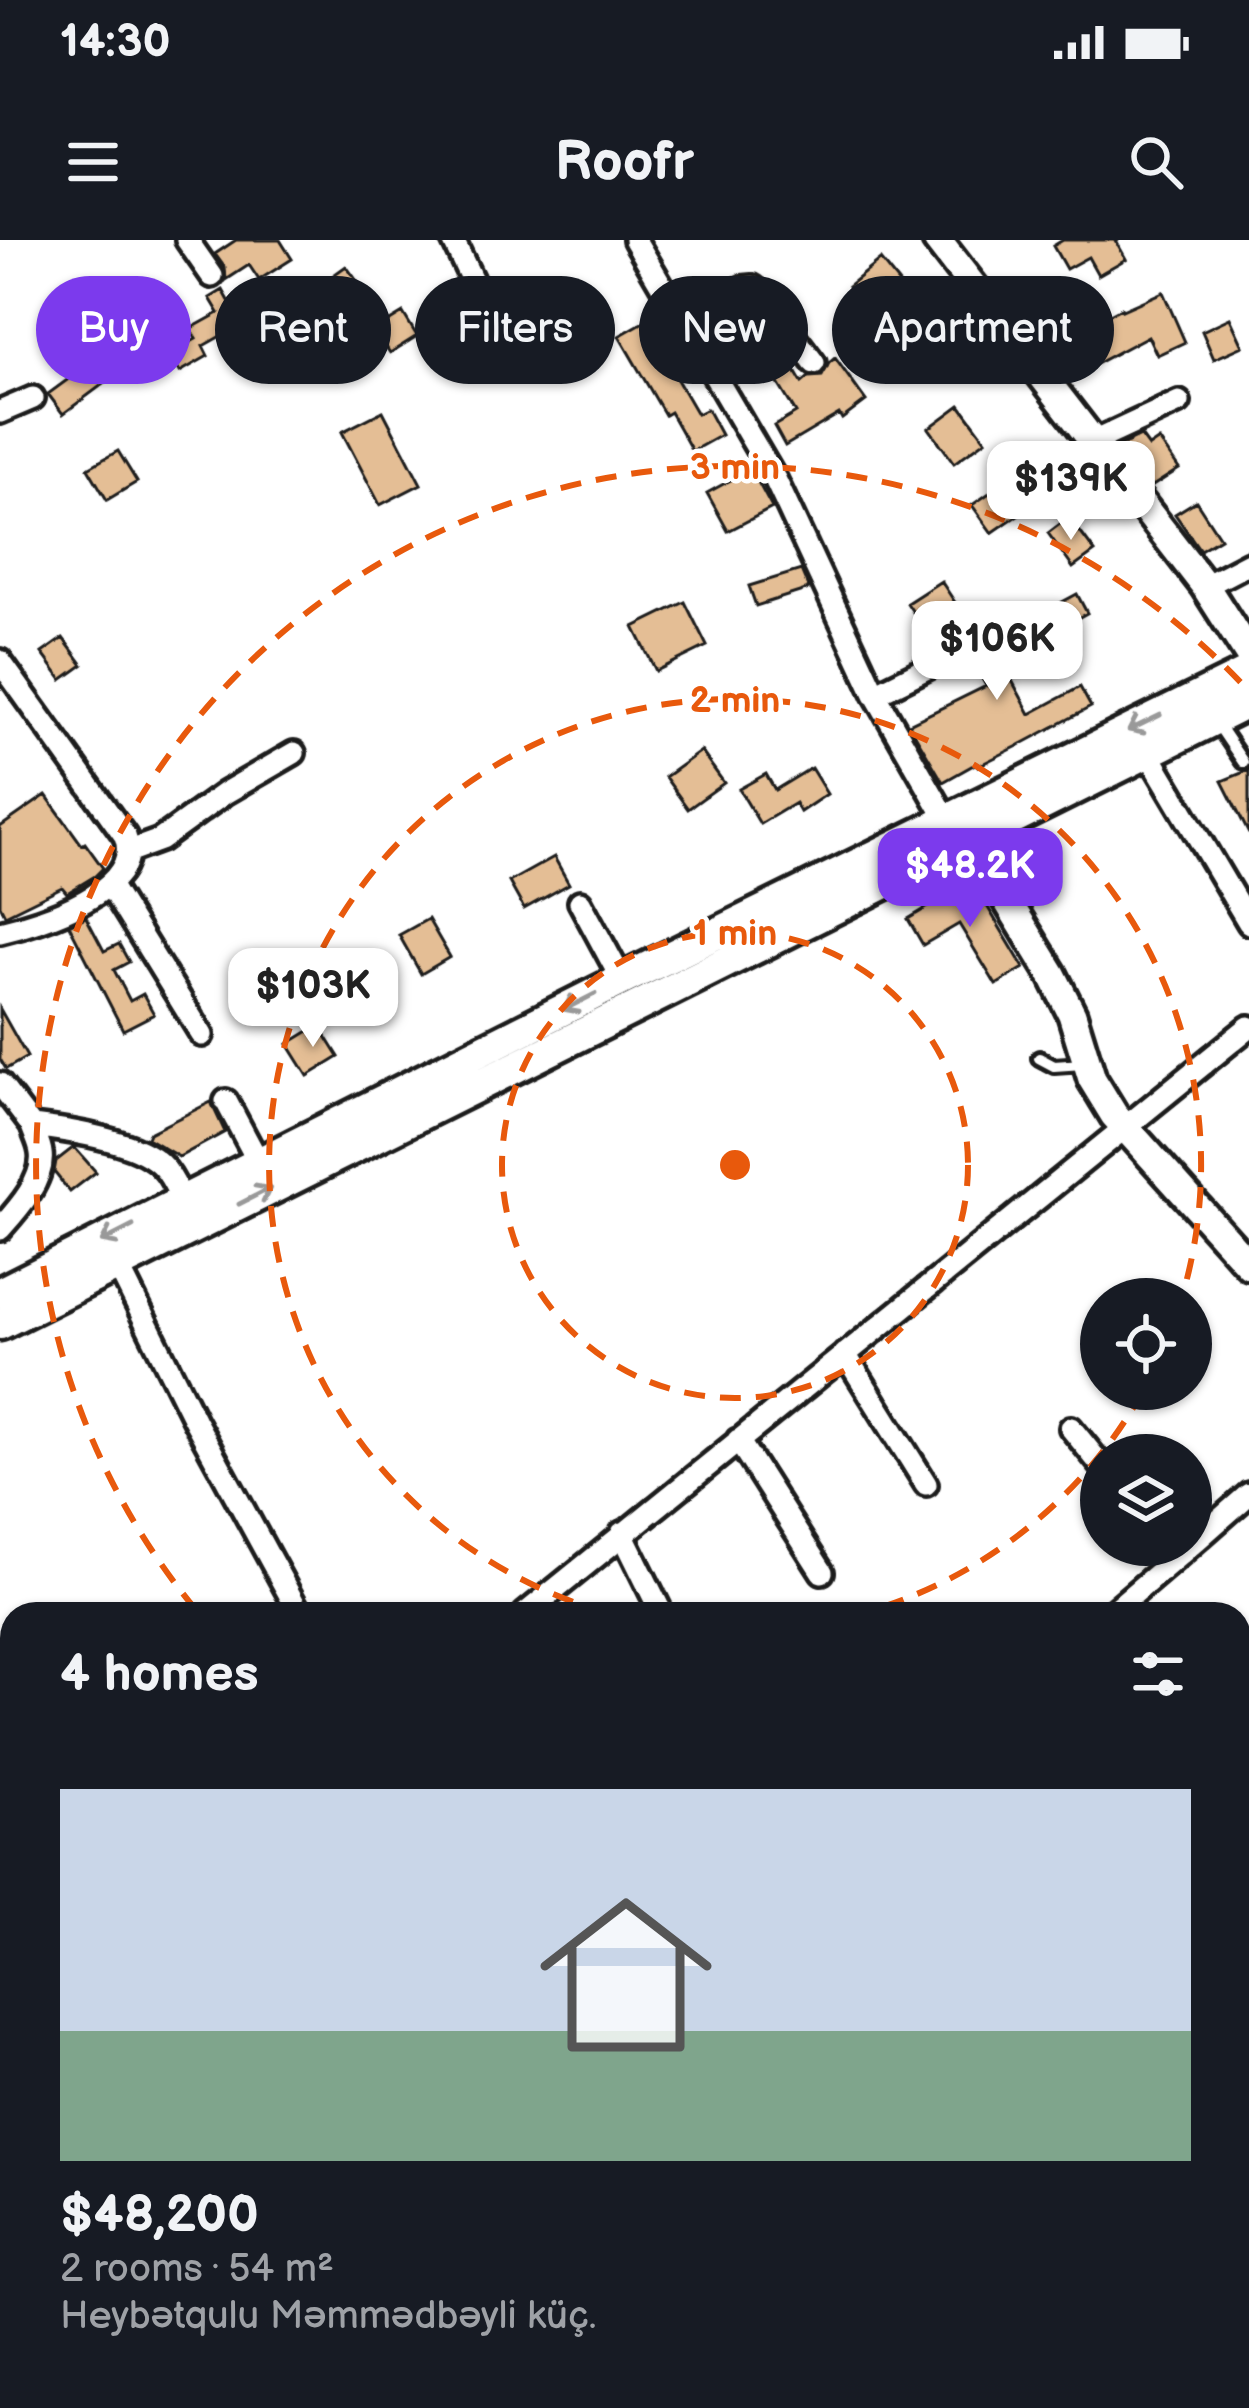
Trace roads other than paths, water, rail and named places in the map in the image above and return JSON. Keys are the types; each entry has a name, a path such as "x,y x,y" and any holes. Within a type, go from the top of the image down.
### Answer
{"main road":[{"path":"0,1324 917,865 956,831 1249,672"},
{"path":"0,1293 622,980 1249,702"}],"street":[{"path":"187,240 212,276"},
{"path":"453,240 470,276"},
{"path":"635,240 656,276"},
{"path":"937,240 1205,586 1249,655"},
{"path":"808,355 814,363"},
{"path":"720,384 775,478 875,694 956,831 992,876 1052,974 1072,1014 1099,1091 1124,1128 1249,1265"},
{"path":"0,412 33,398"},
{"path":"1093,442 1179,402"},
{"path":"1205,586 1249,562"},
{"path":"0,661 125,836 130,850 126,866 110,886 85,901 0,932"},
{"path":"875,694 929,667"},
{"path":"1147,751 1249,923"},
{"path":"130,850 160,840 225,793 294,753"},
{"path":"110,886 202,1034"},
{"path":"580,902 622,980"},
{"path":"539,1602 1249,1027"},
{"path":"0,1084 32,1126 41,1151 39,1172 0,1229"},
{"path":"226,1102 259,1163"},
{"path":"32,1126 84,1132 148,1155 167,1171 183,1201"},
{"path":"117,1264 294,1602"},
{"path":"845,1354 926,1484"},
{"path":"1071,1428 1080,1439"},
{"path":"738,1440 822,1572"},
{"path":"1212,1523 1249,1494"},
{"path":"622,1533 656,1602"},
{"path":"1123,1602 1162,1566"}],"lane":[{"path":"1214,719 1243,762"},
{"path":"1039,1058 1054,1066 1086,1064"}]}
